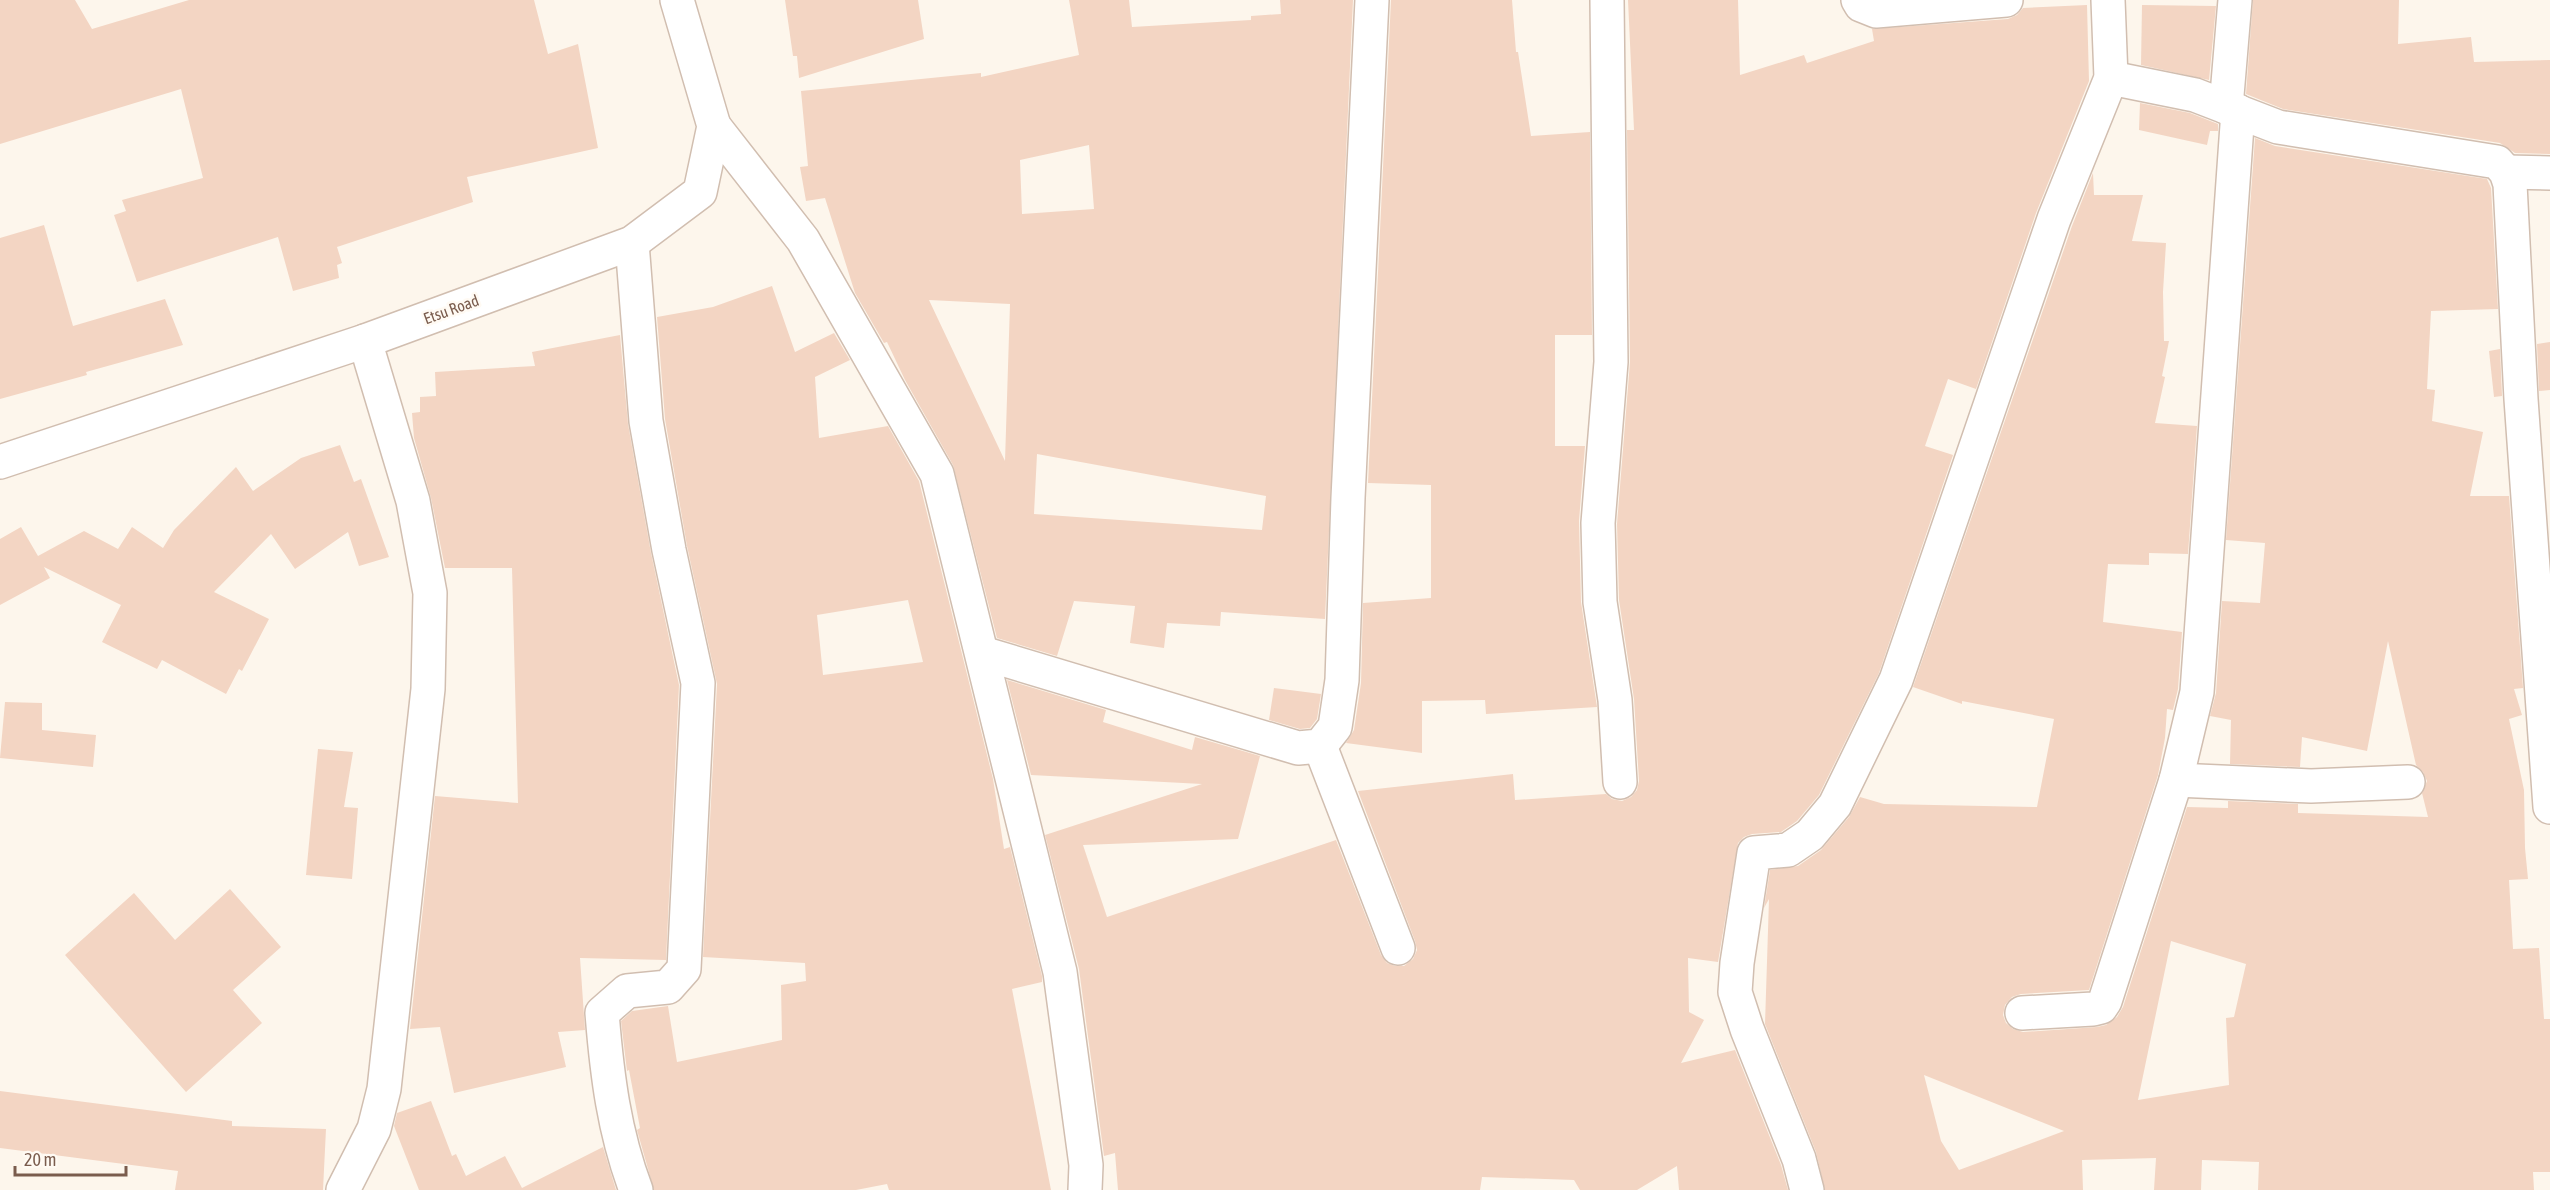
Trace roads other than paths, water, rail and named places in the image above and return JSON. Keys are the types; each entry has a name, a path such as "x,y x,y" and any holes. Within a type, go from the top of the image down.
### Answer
{"street":[{"name":"Etsu Road","path":"0,462 365,341 632,243 700,192 714,126 677,0"},
{"path":"982,653 1298,748 1320,747 1335,728 1341,680 1372,0"},
{"path":"1607,0 1611,362 1598,522 1600,602 1615,700 1620,782"},
{"path":"1858,0 1861,5 1876,11 2006,0"},
{"path":"1807,1190 1799,1159 1747,1029 1735,992 1737,963 1754,853 1788,850 1810,836 1835,805 1896,680 2054,219 2111,78 2108,0"},
{"path":"2022,1013 2093,1009 2101,1007 2105,1000 2176,780 2196,693 2232,109 2235,0"},
{"path":"2111,78 2195,95 2278,127 2497,162 2506,172 2510,184 2521,399 2550,807"},
{"path":"714,126 804,240 937,474 1060,972 1086,1165 1085,1190"},
{"path":"2506,172 2550,173"},
{"path":"632,243 646,421 669,549 698,683 684,969 668,987 627,991 603,1013 607,1082 625,1161 636,1190"},
{"path":"343,1190 374,1129 384,1089 428,679 430,593 413,501 365,341"},
{"path":"1320,747 1398,948"},
{"path":"2176,780 2311,786 2408,782"}]}
